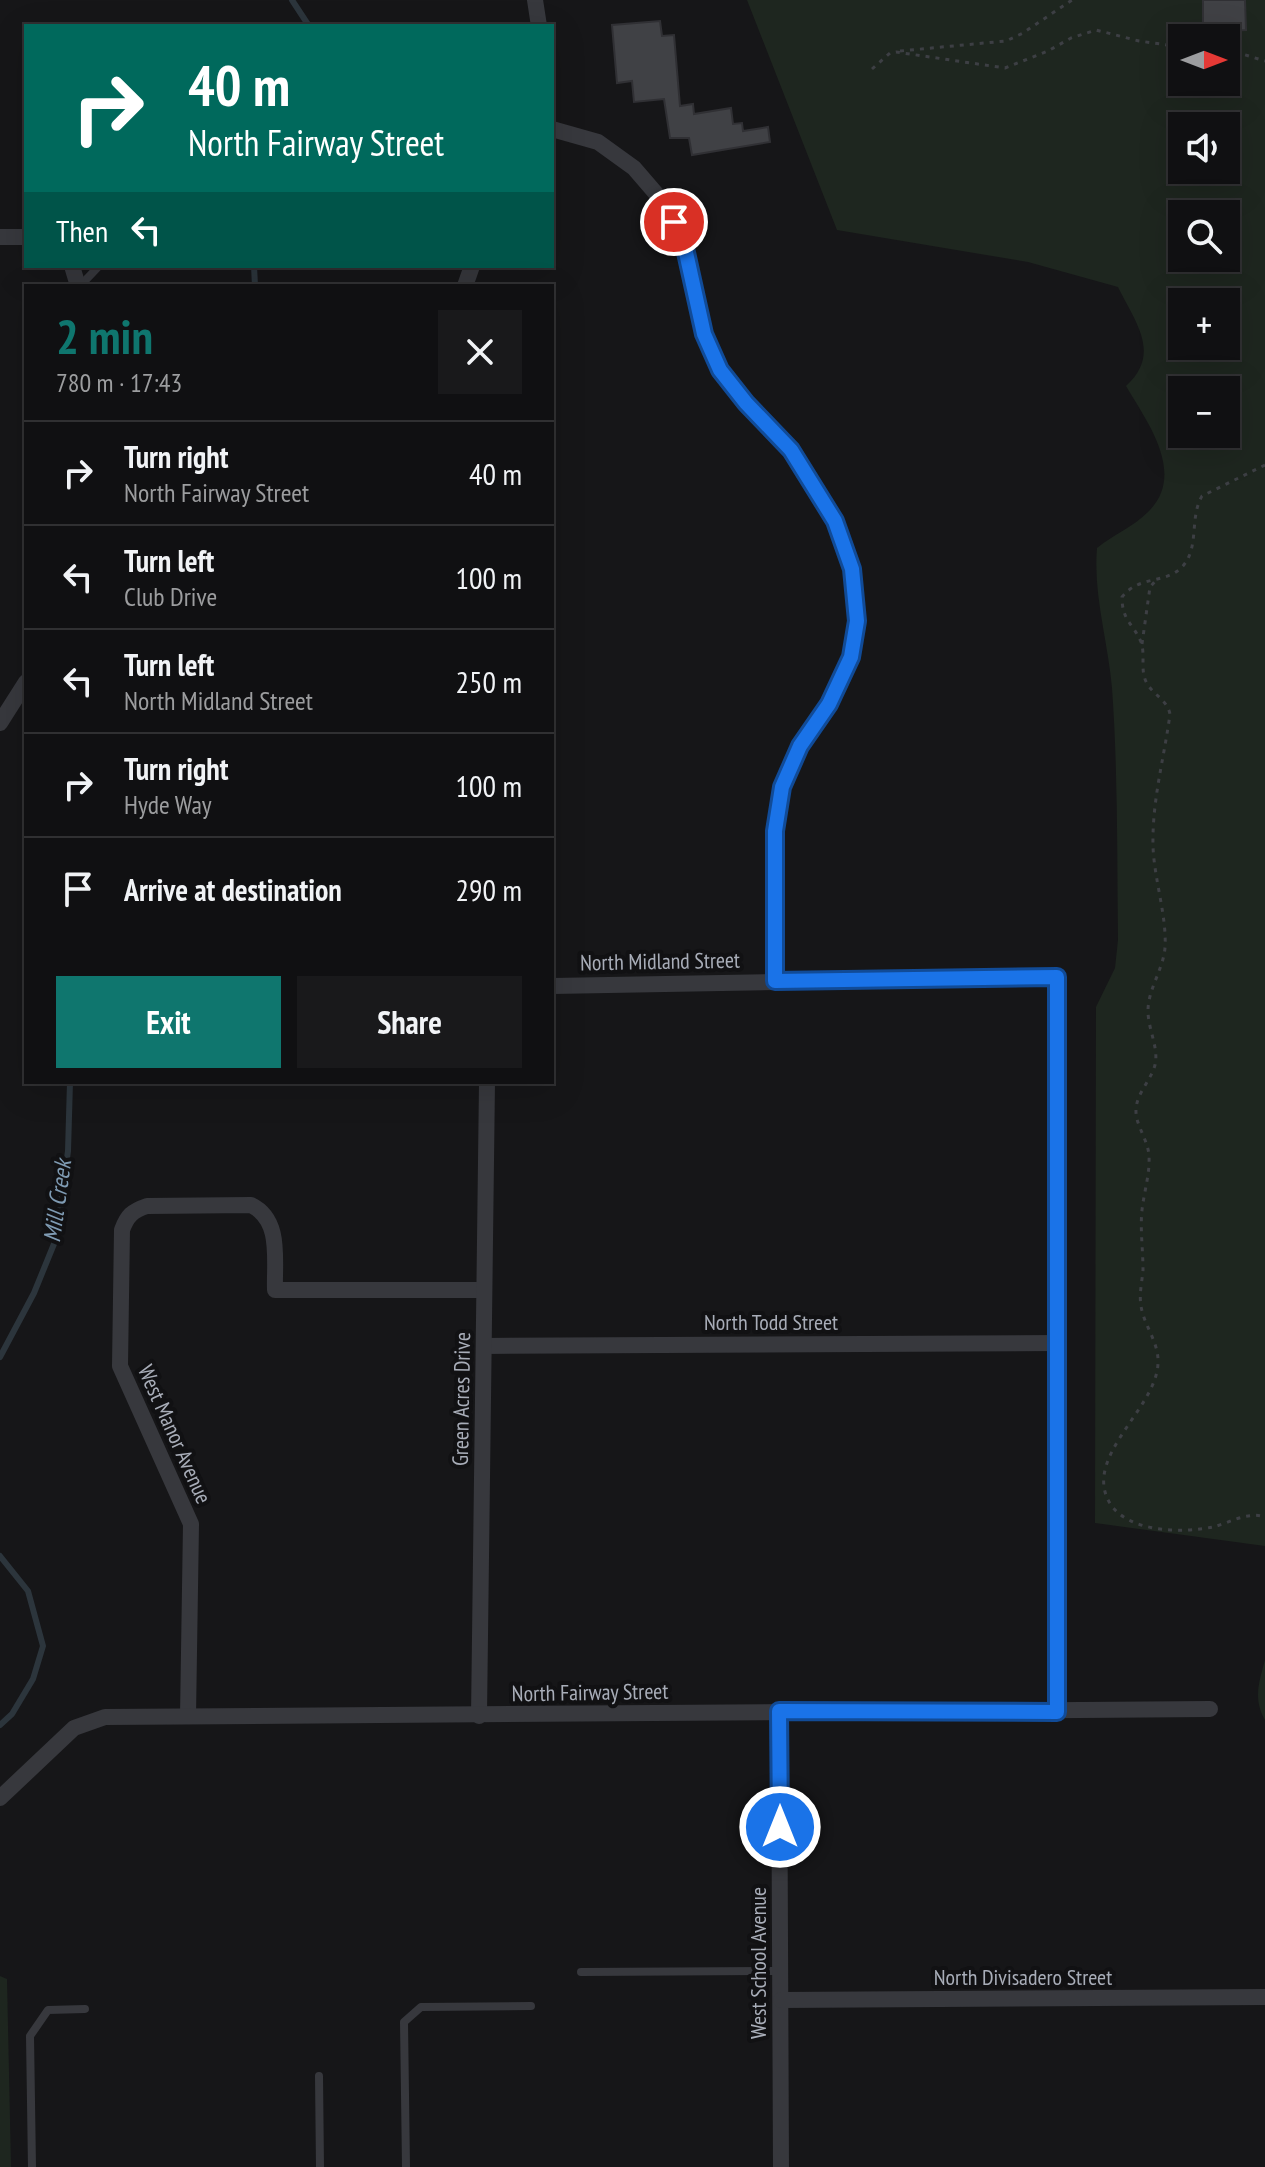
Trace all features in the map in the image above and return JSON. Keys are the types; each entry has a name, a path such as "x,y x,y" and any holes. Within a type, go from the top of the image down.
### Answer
{"street":[{"path":"535,0 539,24"},
{"path":"554,130 598,142 634,168 665,204 683,239 704,334 720,370 746,403 791,450 835,521 852,569 857,621 851,657 829,704 800,746 782,787 775,831 775,981"},
{"path":"0,237 24,237"},
{"path":"0,723 24,685"},
{"name":"North Midland Street","path":"554,986 1057,977 1058,1343"},
{"name":"Green Acres Drive","path":"479,1716 487,1084"},
{"name":"West Manor Avenue","path":"188,1716 191,1524 120,1366 122,1230 126,1219 134,1210 147,1206 251,1205 269,1219 274,1232 275,1290 484,1290"},
{"path":"1057,1712 1058,1343"},
{"name":"North Todd Street","path":"484,1346 1058,1343"},
{"name":"North Fairway Street","path":"0,1798 74,1728 105,1717 1210,1709"},
{"name":"West School Avenue","path":"779,1711 781,2167"},
{"name":"North Divisadero Street","path":"781,2000 1265,1997"}],"lane":[{"path":"81,284 97,268"},
{"path":"581,1972 781,1971"},
{"path":"406,2167 404,2022 421,2007 531,2006"},
{"path":"32,2167 30,2036 48,2010 85,2009"},
{"path":"319,2076 320,2167"}],"path":[{"path":"872,69 890,53 915,48 1006,41 1072,0"},
{"path":"896,52 1005,68 1096,30 1168,45"},
{"path":"1240,53 1265,61"},
{"path":"1142,645 1122,610 1122,597 1139,583 1181,569 1190,555 1195,513 1202,496 1265,465"},
{"path":"1161,577 1150,587 1142,645 1147,684 1168,706 1170,714 1156,782 1153,824 1154,874 1165,940 1164,959 1148,1009 1154,1066 1136,1108 1149,1155 1141,1223 1141,1307 1159,1360 1153,1385 1138,1412 1115,1442 1107,1466 1105,1489 1118,1514 1153,1527 1194,1530 1253,1515 1265,1517"}],"shaded area":[{"path":"747,0 1265,0 1265,1546 1095,1523 1096,1007 1115,968 1118,940 1114,720 1097,583 1097,548 1148,512 1159,497 1164,481 1164,465 1160,448 1126,386 1137,374 1144,349 1137,325 1118,287 1028,262 837,230"},
{"path":"1265,1660 1265,1720 1258,1698"},
{"path":"0,1976 7,1979 11,2167 0,2167"}],"building":[{"path":"1203,0 1245,0 1246,30 1240,30 1240,24 1203,24"},
{"path":"660,21 662,36 674,35 680,106 693,104 694,114 731,108 733,124 742,123 743,131 768,127 770,142 692,155 689,138 670,138 664,99 634,102 632,81 617,83 612,25"}],"waterway":[{"name":"Mill Creek","path":"292,0 308,24"},
{"name":"Mill Creek","path":"254,268 255,284"},
{"name":"Mill Creek","path":"0,1357 34,1293 56,1239 68,1151 70,1084"},
{"name":"Mill Creek","path":"0,1556 28,1591 43,1646 33,1679 12,1714 0,1725"}],"route":[{"path":"674,222 683,239 704,334 720,370 746,403 791,450 835,521 852,569 857,621 851,657 829,704 800,746 782,787 775,831 775,981 1057,977 1057,1712 779,1711 780,1827"}]}
